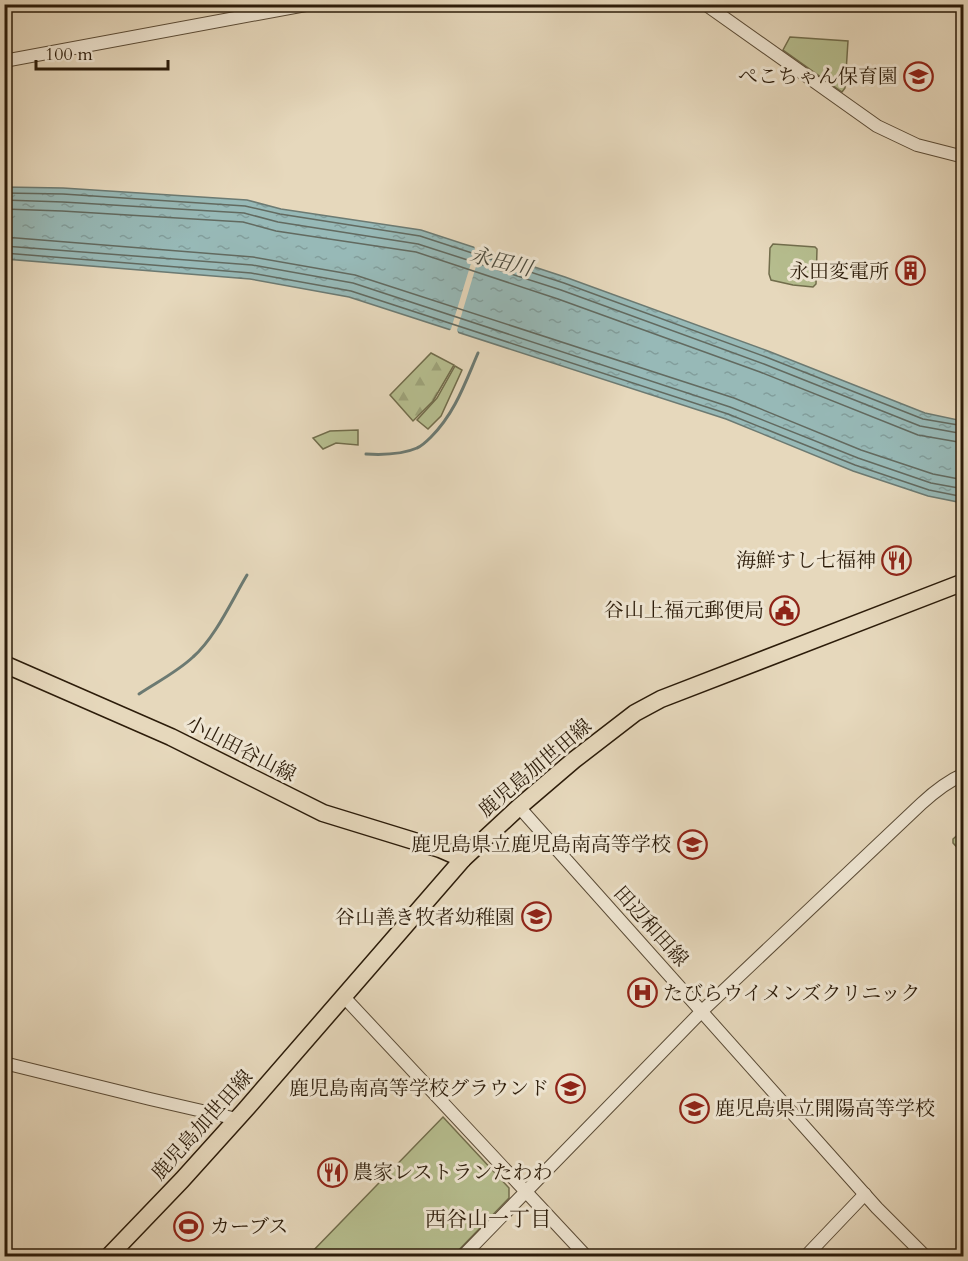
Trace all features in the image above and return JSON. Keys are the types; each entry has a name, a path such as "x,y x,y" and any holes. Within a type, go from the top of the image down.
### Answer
{"main road":[{"name":"鹿児島加世田線","path":"109,1257 237,1119 463,859 574,760 635,713 661,699 963,582"},
{"name":"小山田谷山線","path":"4,664 171,737 315,810 440,849 463,859"}],"street":[{"path":"4,61 311,4"},
{"path":"705,4 877,126 917,145 963,157"},
{"path":"463,1257 702,1011 921,804 963,774"},
{"name":"田辺和田線","path":"519,807 877,1208 925,1257"},
{"path":"344,997 586,1257"},
{"path":"4,1063 237,1119"},
{"path":"806,1257 865,1194"}],"green space":[{"path":"790,37 848,41 845,88 842,92 783,50"},
{"path":"773,244 817,249 816,284 813,287 771,280 769,274 770,248"},
{"path":"431,353 454,365 433,401 413,421 390,395"},
{"path":"455,366 462,370 441,416 428,429 417,420 437,398"},
{"path":"358,430 358,445 336,443 323,449 313,438 330,431"},
{"path":"963,830 963,854 953,843 953,839"},
{"path":"443,1117 509,1188 509,1198 453,1256 308,1256"}],"water":[{"name":"永田川","path":"4,187 63,188 247,200 281,209 421,230 565,277 768,351 925,413 963,421 963,503 928,496 853,471 726,419 349,297 250,279 5,259"}],"pier":[{"path":"474,244 485,248 480,253 457,330 459,335 448,332 451,329 475,250"}],"waterway":[{"path":"366,454 405,452 426,442 453,408 478,353"},
{"path":"139,694 180,667 201,649 216,629 247,575"}],"place":[{"name":"ぺこちゃん保育園","path":"919,76"},
{"name":"永田変電所","path":"910,271"},
{"name":"海鮮すし七福神","path":"897,560"},
{"name":"谷山上福元郵便局","path":"785,610"},
{"name":"鹿児島県立鹿児島南高等学校","path":"692,844"},
{"name":"谷山善き牧者幼稚園","path":"536,917"},
{"name":"たびらウイメンズクリニック","path":"642,993"},
{"name":"鹿児島南高等学校グラウンド","path":"570,1088"},
{"name":"鹿児島県立開陽高等学校","path":"694,1108"},
{"name":"農家レストランたわわ","path":"332,1172"},
{"name":"カーブス","path":"189,1226"}],"district":[{"name":"西谷山一丁目","path":"488,1219"}]}
